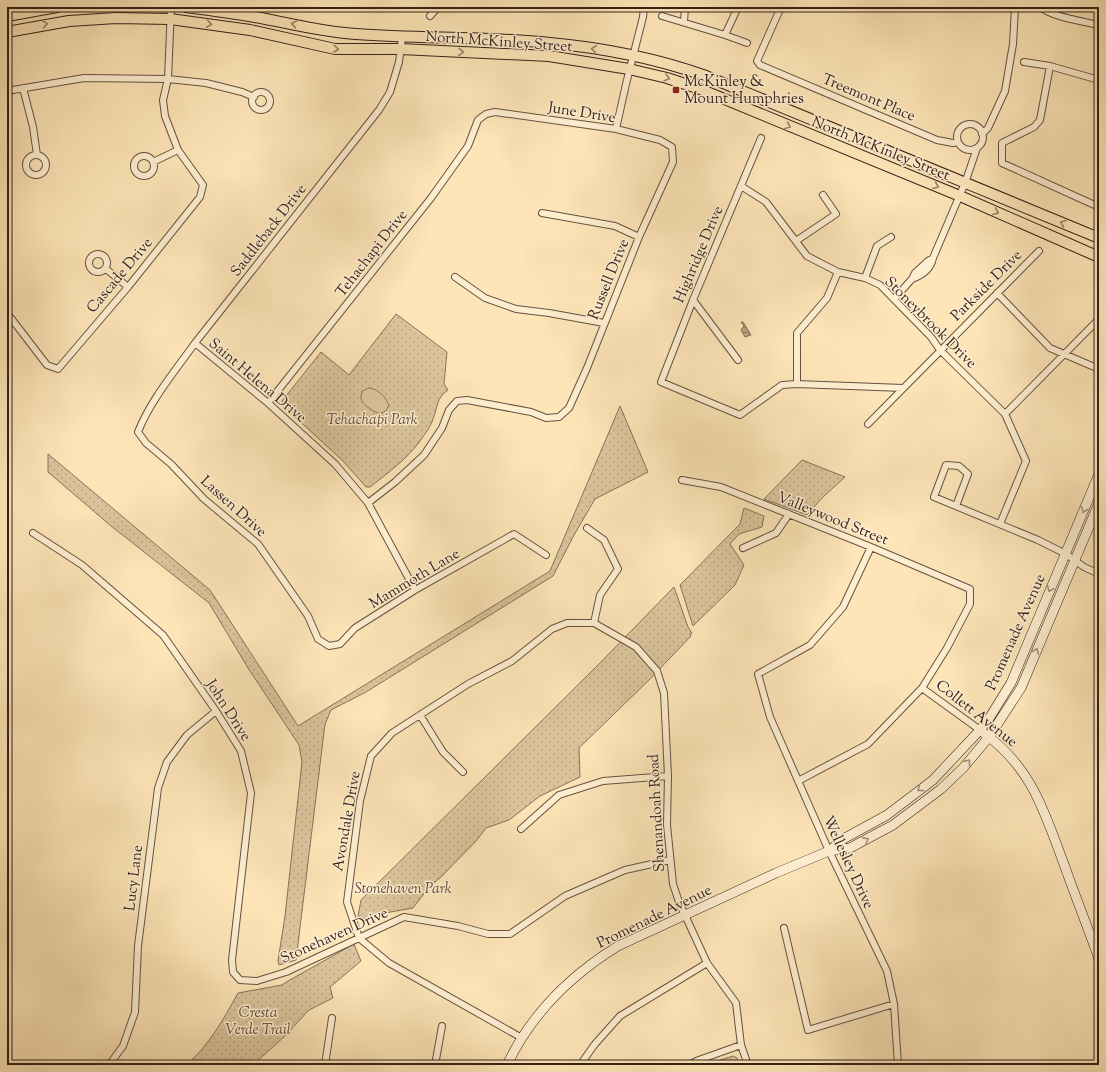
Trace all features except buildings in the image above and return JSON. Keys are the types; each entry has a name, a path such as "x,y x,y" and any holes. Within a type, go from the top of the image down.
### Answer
{"main road":[{"path":"7,16 57,7"},
{"name":"North McKinley Street","path":"186,7 254,16 308,27 354,34 402,38 502,40 550,43 633,55 676,66 706,76 1099,238"},
{"name":"North McKinley Street","path":"7,32 69,20 116,18 170,19 250,30 335,49 400,49 549,56 629,69 667,78 700,89 960,196 1099,257"},
{"name":"Promenade Avenue","path":"507,1065 522,1038 541,1011 562,989 587,967 618,946 829,850 845,838 887,815 933,780 980,730 990,717 1010,683 1099,474"},
{"name":"Promenade Avenue","path":"829,850 850,848 893,825 942,789 963,768 989,737 1021,688 1099,503"},
{"name":"Collett Avenue","path":"980,730 1004,750 1020,768 1038,796 1099,959"}],"street":[{"path":"153,162 178,150 166,116 163,100 168,79 171,7"},
{"path":"430,16 438,7"},
{"path":"616,129 629,69 643,17 644,7"},
{"path":"684,22 685,7"},
{"path":"725,35 738,7"},
{"path":"982,134 988,128 1004,91 1013,44 1015,7"},
{"path":"1041,7 1043,10 1051,14 1099,25"},
{"name":"Treemont Place","path":"780,9 757,61 760,66 938,140 952,143 958,142"},
{"path":"662,16 747,43"},
{"name":"Saddleback Drive","path":"138,432 143,420 167,382 195,343 379,110 390,92 399,62 402,38"},
{"path":"1024,62 1050,66 1097,80 1099,73"},
{"path":"1050,66 1040,120 1034,127 1002,143 1002,163 1099,207"},
{"path":"7,91 84,78 168,79 206,82 254,97"},
{"path":"23,88 37,155"},
{"name":"June Drive","path":"486,114 495,112 616,129 660,140 672,147"},
{"name":"Tehachapi Drive","path":"268,403 431,198 468,146 478,120 486,114"},
{"path":"894,299 912,279 918,277 932,265 965,183 976,148 982,142 981,130 974,125 966,125 958,133 958,142 960,146 968,150 976,148"},
{"name":"Highridge Drive","path":"761,138 660,382 740,415 782,385 797,384"},
{"name":"Russell Drive","path":"368,503 395,482 424,455 442,428 449,410 457,401 467,400 530,412 546,418 559,417 569,408 639,237 674,162 672,147"},
{"name":"Cascade Drive","path":"7,313 47,365 58,369 128,287 200,197 203,185 178,150"},
{"name":"Stoneybrook Drive","path":"741,186 766,202 807,256 838,272 865,278 880,285 931,337 940,350 1005,414 1026,461 1000,524"},
{"path":"796,242 836,214 823,195"},
{"path":"542,213 615,226 639,237"},
{"path":"865,278 877,246 891,237"},
{"name":"Parkside Drive","path":"868,424 1038,251"},
{"path":"106,269 128,287"},
{"path":"838,272 827,298 797,333 797,384 903,388"},
{"path":"455,277 485,298 516,309 604,323"},
{"path":"997,293 1050,348 1099,369"},
{"path":"693,300 738,360"},
{"path":"1005,414 1099,319"},
{"name":"Saint Helena Drive","path":"195,343 268,403 335,464 368,503 415,590"},
{"name":"Lassen Drive","path":"138,432 146,443 170,464 204,500 258,544 308,616 318,639 329,646"},
{"path":"956,506 968,474 959,466 946,465 934,497 956,506 1000,524 1066,554 1091,571 1099,574"},
{"name":"Valleywood Street","path":"682,480 721,487 871,547 970,589 970,604 947,648 922,688"},
{"path":"743,548 776,533 789,514"},
{"path":"588,528 604,540 618,569 600,595 594,623"},
{"name":"John Drive","path":"33,533 82,565 163,635 216,710 241,751 251,793 232,960 233,972"},
{"name":"Mammoth Lane","path":"329,646 340,644 355,628 415,590 514,534 546,555"},
{"name":"Wellesley Drive","path":"871,547 843,607 810,645 758,674 770,717 829,850 887,971 894,1004 898,1065"},
{"name":"Avondale Drive","path":"359,938 347,902 360,801 371,756 392,733 468,684 512,661 552,629 567,623 594,623"},
{"name":"Shenandoah Road","path":"594,623 636,647 658,671 664,693 668,776 668,825 673,884 685,915 707,963 736,1003 741,1045 748,1065"},
{"path":"798,781 868,744 922,688"},
{"name":"Collett Avenue","path":"922,688 980,730"},
{"name":"Lucy Lane","path":"109,1065 123,1046 135,1012 138,946 158,788 167,762 187,735 216,710"},
{"path":"420,715 443,752 463,772"},
{"path":"521,829 560,795 603,781 668,776"},
{"name":"Stonehaven Drive","path":"233,972 240,980 256,981 286,972 404,917 458,926 488,934 510,934 565,896 625,870 670,860"},
{"path":"784,928 808,1030 894,1004"},
{"path":"359,938 389,963 522,1038"},
{"path":"580,1065 595,1044 620,1016 707,963"},
{"path":"325,1065 332,1018"},
{"path":"435,1065 442,1026"},
{"path":"689,1065 696,1061 741,1045"}],"green space":[{"path":"359,7 384,7 383,12 358,10"},
{"name":"Tehachapi Park","path":"396,314 447,352 444,384 448,390 441,396 431,424 415,448 403,460 370,487 366,487 343,461 283,406 282,401 321,352 349,375"},
{"path":"369,388 378,391 389,405 383,413 375,412 362,402 362,391"},
{"path":"620,406 648,472 595,499 553,576 366,692 331,710 325,724 296,960 279,965 278,961 285,916 302,762 299,745 248,668 209,603 111,526 48,472 48,454 210,590 298,726 550,571"},
{"path":"802,460 845,477 823,497 807,515 764,499"},
{"path":"744,508 764,516 762,527 739,534 730,544 744,565 735,585 693,626 680,585 740,524"},
{"name":"Stonehaven Park","path":"674,587 688,627 692,633 690,634 691,636 650,679 579,748 580,777 540,796 509,820 486,828 476,841 441,877 430,886 413,908 385,913 368,920 358,916 361,900 598,665"},
{"name":"Cresta Verde Trail","path":"354,944 361,961 330,987 333,998 309,1010 285,1036 253,1065 186,1065 209,1040 238,993 282,985"},
{"path":"733,1056 737,1058 740,1065 718,1065 717,1061"}],"shaded area":[{"path":"741,322 743,322 751,335 745,337 741,330 744,326"}],"place":[{"name":"McKinley & Mount Humphries","path":"676,90"}]}
